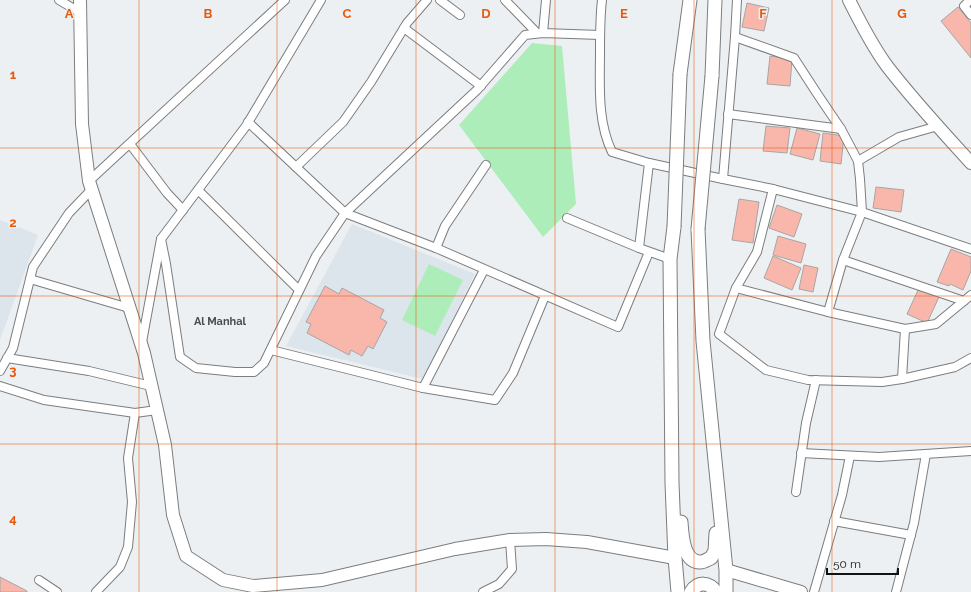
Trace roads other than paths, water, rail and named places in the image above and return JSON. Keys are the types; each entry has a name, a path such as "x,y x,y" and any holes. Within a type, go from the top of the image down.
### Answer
{"main road":[{"path":"715,0 712,76 698,229 703,341 726,570 726,592"},
{"path":"678,592 672,484 670,259 674,227 680,74 689,3"},
{"path":"672,484 680,512 686,553 692,560 701,562 711,558 715,551 718,500"},
{"path":"690,592 697,584 705,583 713,587 716,592"}],"street":[{"path":"59,0 81,13"},
{"path":"80,0 82,124 91,185 141,346 165,445 173,515 186,556 223,580 253,586 322,580 455,550 510,540 546,539 588,542 675,558"},
{"path":"0,371 13,348 33,267 69,213 91,185 130,144 285,0"},
{"path":"141,346 160,239 248,122 321,0"},
{"path":"296,167 343,122 371,82 404,28 428,0"},
{"path":"440,0 460,15"},
{"path":"505,0 540,33"},
{"path":"540,33 546,0"},
{"path":"602,0 599,91 607,142 612,152 649,163 773,189 862,212 971,249"},
{"path":"723,179 737,0"},
{"path":"849,0 886,65 971,164"},
{"path":"970,0 964,6 971,15"},
{"path":"404,28 481,86"},
{"path":"160,239 166,264 180,357 196,368 235,372 254,372 264,363 316,256 345,213 481,86 525,35 540,33 600,35"},
{"path":"735,37 794,58 841,129 858,161 862,212 843,260 828,312"},
{"path":"728,114 841,129"},
{"path":"248,122 345,213 436,248 618,327 650,252"},
{"path":"858,161 899,138 938,126"},
{"path":"130,144 167,193 183,210"},
{"path":"639,248 649,163"},
{"path":"436,248 445,226 486,164"},
{"path":"773,189 757,252 736,288 719,334 766,370 808,380 882,382 955,367 971,358"},
{"path":"198,190 299,290"},
{"path":"567,218 639,248 670,259"},
{"path":"843,260 964,301"},
{"path":"423,388 484,270"},
{"path":"30,279 130,308"},
{"path":"736,288 828,312 905,329 936,324 971,295"},
{"path":"271,350 423,388 495,400 513,373 545,296"},
{"path":"902,379 905,329"},
{"path":"7,358 89,371 151,386"},
{"path":"796,492 806,423 816,380"},
{"path":"0,386 44,400 135,413 157,410"},
{"path":"96,592 120,567 128,547 132,502 128,458 135,413"},
{"path":"801,453 879,457 971,451"},
{"path":"896,592 911,535 926,454"},
{"path":"814,592 842,495 850,456"},
{"path":"834,521 911,535"},
{"path":"483,592 499,584 512,568 510,540"},
{"path":"726,570 801,592"},
{"path":"40,580 57,592"}],"district":[{"name":"Al Manhal","path":"220,321"}]}
